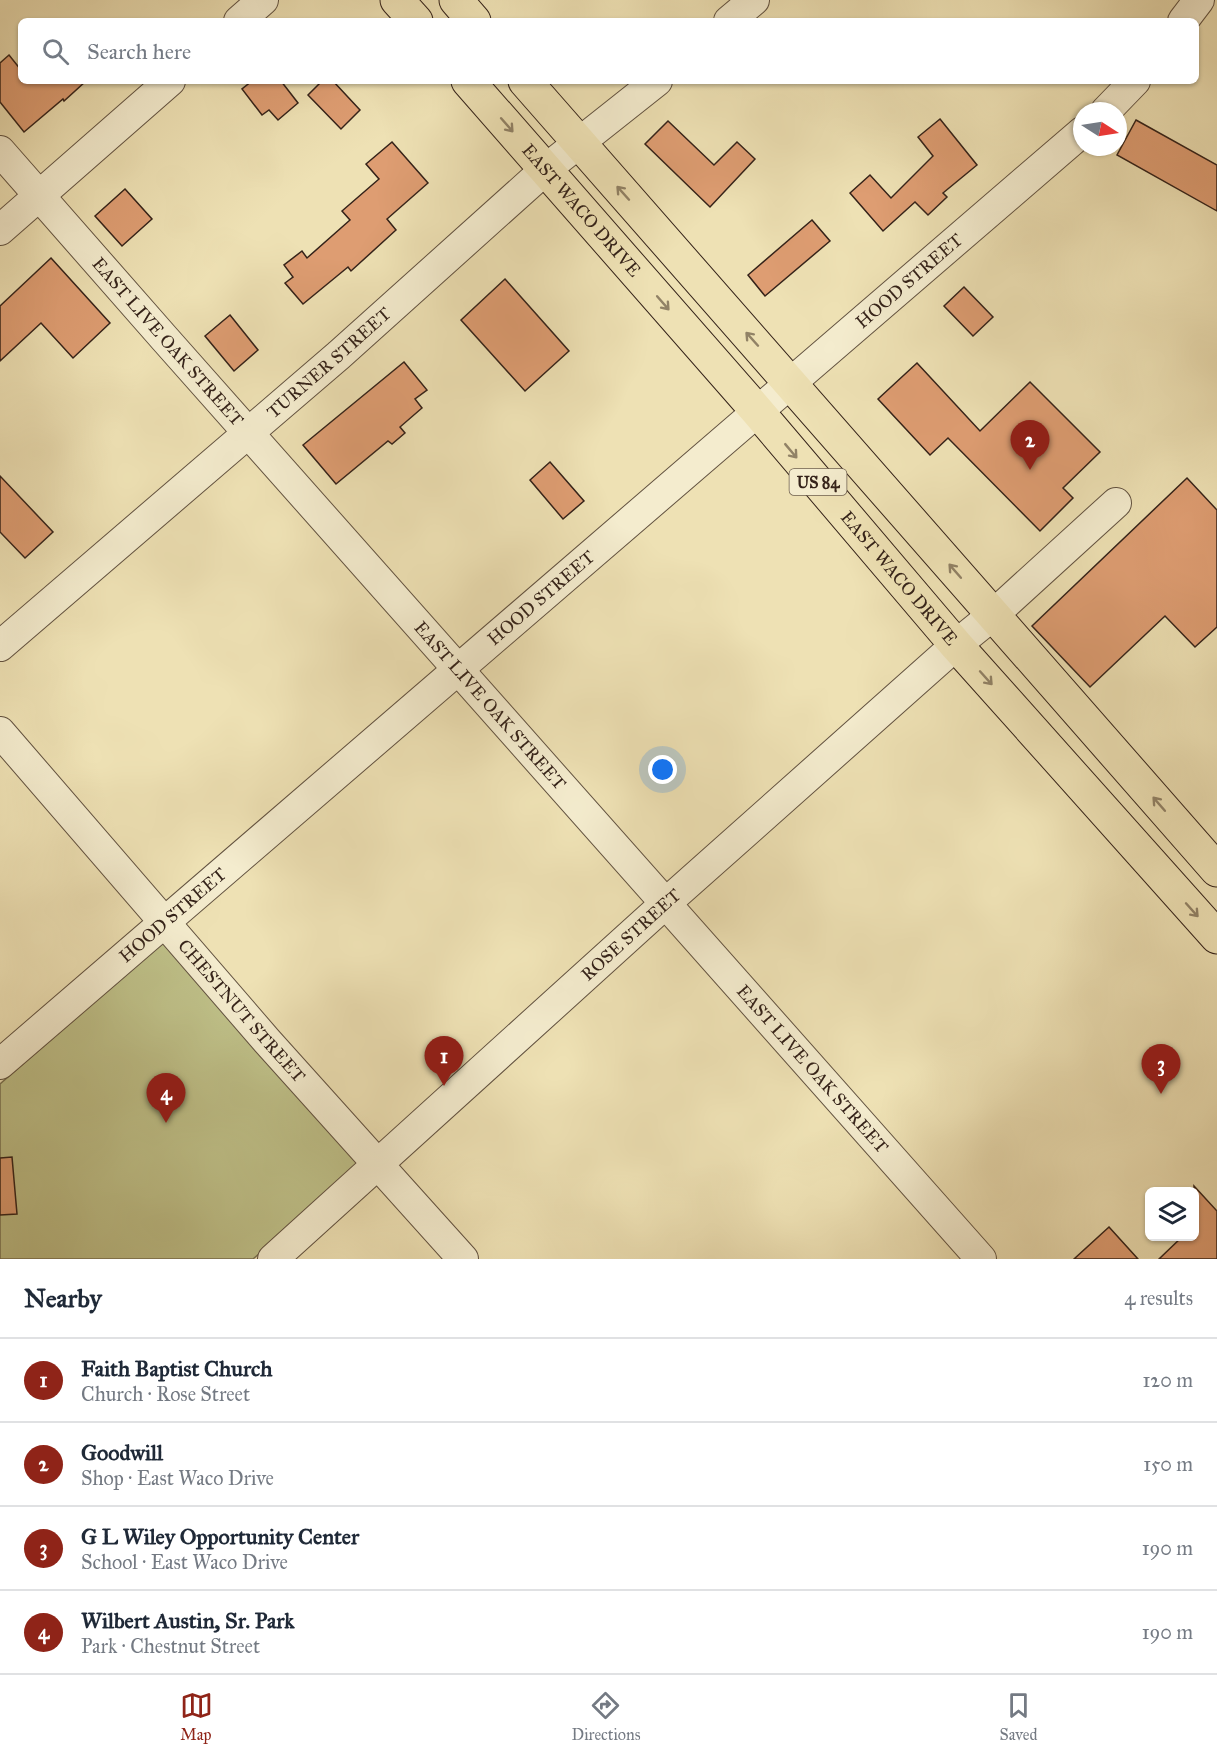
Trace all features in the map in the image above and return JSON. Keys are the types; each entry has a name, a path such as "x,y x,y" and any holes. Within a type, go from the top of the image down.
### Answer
{"main road":[{"path":"397,0 413,18"},
{"path":"456,0 471,18"},
{"name":"EAST WACO DRIVE","path":"471,84 758,412 956,645 1217,938"},
{"name":"US 84","path":"528,84 1217,870"}],"street":[{"path":"242,18 262,0"},
{"path":"733,18 754,0"},
{"path":"1185,18 1199,0"},
{"path":"0,230 167,84"},
{"name":"TURNER STREET","path":"0,646 339,355 546,169 653,84"},
{"path":"1115,102 1132,84"},
{"name":"HOOD STREET","path":"0,1064 1073,140"},
{"name":"EAST LIVE OAK STREET","path":"0,151 981,1259"},
{"name":"ROSE STREET","path":"273,1259 666,903 956,645 993,615 1116,503"},
{"name":"CHESTNUT STREET","path":"0,732 463,1259"}],"green space":[{"path":"170,936 365,1161 253,1259 0,1259 0,1084"}],"building":[{"path":"9,55 18,66 18,84 83,84 24,132 0,102 0,63"},
{"path":"248,84 283,84 298,103 278,120 269,110 262,115 242,89"},
{"path":"319,84 336,84 360,110 341,129 308,95"},
{"path":"940,119 977,165 943,193 947,197 928,215 915,202 883,231 850,193 870,175 891,198 933,156 918,137"},
{"path":"1136,120 1217,165 1217,211 1119,156 1127,156 1127,137"},
{"path":"668,121 714,165 737,142 755,159 710,207 645,144"},
{"path":"392,142 428,183 387,219 396,230 351,271 348,267 303,304 285,283 293,277 284,265 302,251 307,258 350,220 342,211 379,179 366,164"},
{"path":"125,189 152,219 122,246 95,216"},
{"path":"812,220 830,241 765,296 748,275"},
{"path":"51,258 110,323 73,358 41,323 0,361 0,306"},
{"path":"505,279 569,351 525,391 461,320"},
{"path":"964,287 993,317 973,336 944,306"},
{"path":"230,315 258,350 234,371 205,336"},
{"path":"404,362 427,390 415,399 422,408 400,427 405,433 392,444 388,441 336,484 303,445"},
{"path":"917,363 980,431 1030,382 1100,452 1063,488 1073,498 1040,531 948,438 930,455 878,399"},
{"path":"550,462 584,501 563,519 530,480"},
{"path":"0,476 53,532 25,558 0,532"},
{"path":"1187,478 1217,510 1217,627 1195,647 1165,616 1090,687 1032,626"},
{"path":"12,1157 17,1214 0,1215 0,1158"},
{"path":"1199,1191 1217,1211 1217,1259 1159,1259 1178,1241 1199,1241"},
{"path":"1109,1227 1138,1259 1074,1259"}],"place":[{"name":"Goodwill","path":"1030,470"},
{"name":"Faith Baptist Church","path":"444,1086"},
{"name":"G L Wiley Opportunity Center","path":"1161,1094"},
{"name":"Wilbert Austin, Sr. Park","path":"166,1123"}]}
